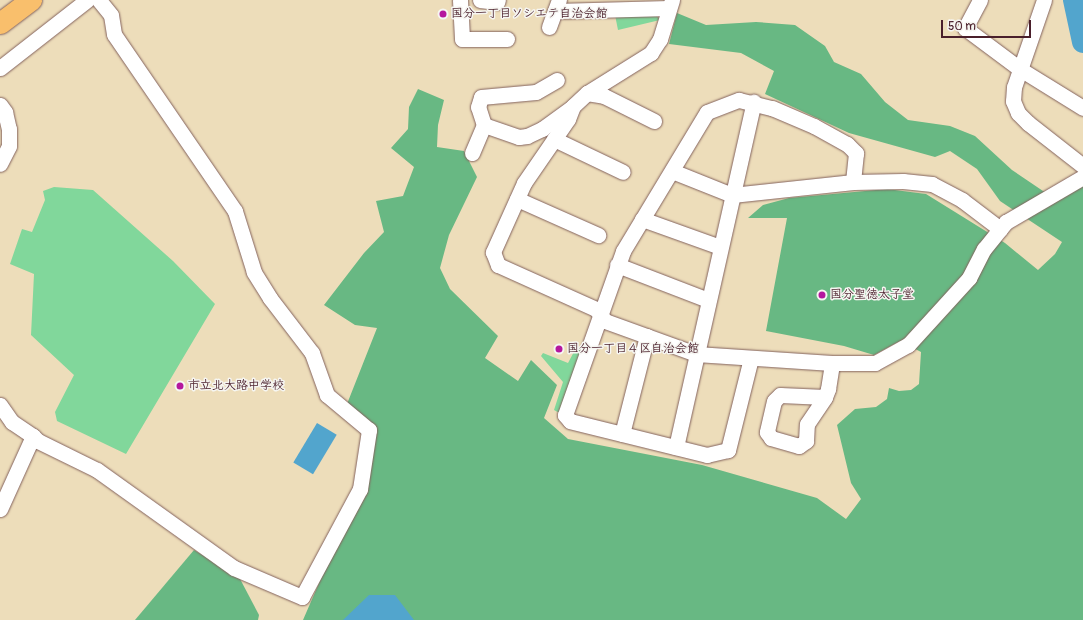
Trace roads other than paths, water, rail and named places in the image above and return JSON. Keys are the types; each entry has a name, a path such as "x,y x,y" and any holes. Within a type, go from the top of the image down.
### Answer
{"highway":[{"path":"0,23 32,0"}],"street":[{"path":"0,68 87,0"},
{"path":"0,405 12,422 38,441 97,470 234,568 302,597 360,489 369,430 327,395 312,354 270,298 254,272 235,211 114,34 111,15 99,0"},
{"path":"460,0 462,39 506,40"},
{"path":"480,0 497,2 498,0"},
{"path":"980,0 965,28 1020,69 1083,108"},
{"path":"1044,0 1020,69 1013,101 1018,113 1028,123 1083,166"},
{"path":"484,125 519,136 527,136 542,129 573,106 587,93 651,53 660,39 670,4 557,6 549,27"},
{"path":"472,153 484,125 478,107 481,97 536,92 557,80"},
{"path":"587,93 604,96 654,122"},
{"path":"751,358 728,450 707,455 570,421 565,414 617,265 642,219 707,112 739,100 754,102 814,126 847,144 856,152 853,182"},
{"path":"676,447 708,300 754,102"},
{"path":"0,105 5,112 9,129 9,146 0,164"},
{"path":"573,106 517,199 493,252 498,265 596,309 606,321 696,354 832,363 875,363 908,345 969,278 984,249 1000,229 1017,214 1083,177"},
{"path":"554,139 623,172"},
{"path":"672,171 732,195 853,182 903,181 932,184 962,200 1000,229"},
{"path":"517,199 598,235"},
{"path":"642,219 720,247"},
{"path":"617,265 708,300"},
{"path":"622,434 647,336"},
{"path":"825,397 832,363"},
{"path":"0,508 33,436"}],"water":[{"path":"317,423 337,435 313,474 293,462"},
{"path":"369,595 395,595 414,620 343,620"}],"waterway":[{"path":"1074,0 1083,42"}],"place":[{"name":"国分一丁目ソシエテ自治会館","path":"443,14"},
{"name":"国分聖徳太子堂","path":"822,295"},
{"name":"国分一丁目４区自治会館","path":"559,349"},
{"name":"市立北大路中学校","path":"180,386"}]}
